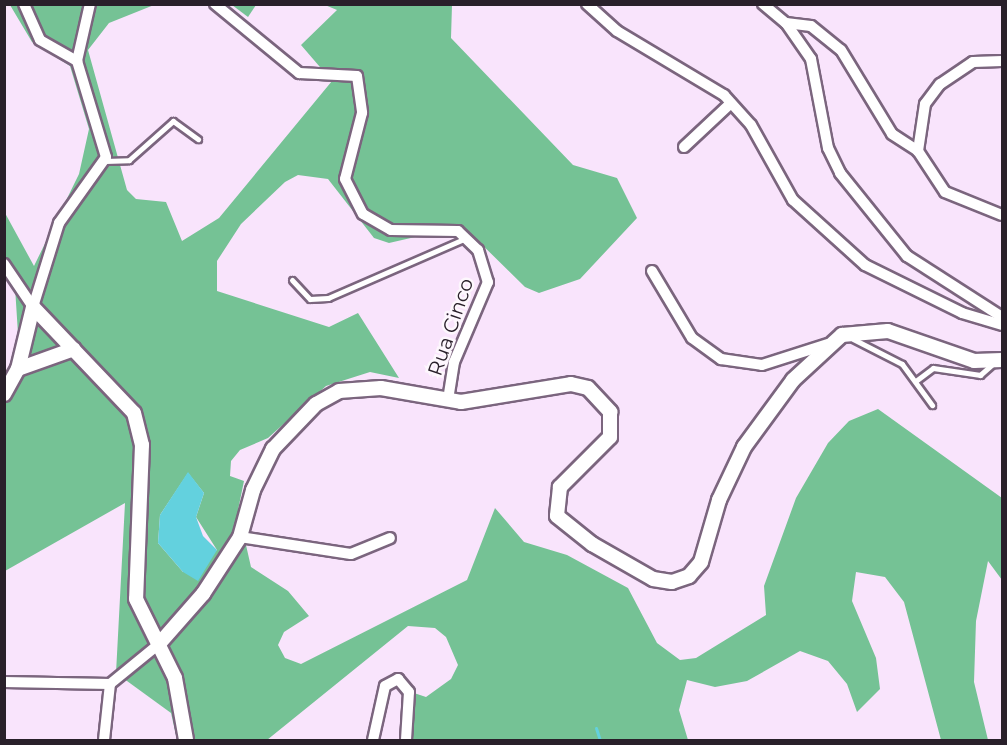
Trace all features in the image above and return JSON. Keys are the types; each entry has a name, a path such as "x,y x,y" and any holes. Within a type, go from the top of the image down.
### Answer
{"street":[{"path":"24,4 40,40 77,62"},
{"path":"4,394 18,369 33,307 59,223 76,192 105,161 106,147 77,62 90,4"},
{"path":"215,4 299,73 357,76 362,114 345,173 363,214 391,230 437,228 468,237"},
{"path":"587,4 617,31 703,79 731,103 751,125 793,200 865,265 962,313 1002,325"},
{"path":"763,4 786,23 811,59 828,148 840,173 907,256 1002,317"},
{"path":"786,23 811,26 841,50 892,134 918,151 945,192 1002,215"},
{"path":"918,151 921,117 930,95 960,67 1002,61"},
{"path":"684,147 731,103"},
{"name":"Rua Cinco","path":"448,401 457,353 485,297 485,265 468,237"},
{"path":"4,264 33,307 126,400 138,424 142,463 134,579 136,599 175,678 186,741"},
{"path":"652,271 692,338 721,358 762,365 828,344 845,333 895,333 950,354 999,361"},
{"path":"4,682 110,684 159,644 203,594 240,537 253,490 273,449 316,404 358,386 448,401 571,384 598,394 609,412 610,437 560,487 557,516 592,544 653,579 672,582 689,576 701,561 719,500 744,447 828,344"},
{"path":"18,369 74,349"},
{"path":"240,537 351,554 390,538"},
{"path":"373,741 385,686 399,679 409,692 406,741"},
{"path":"104,741 110,684"}],"lane":[{"path":"105,161 129,160 172,121 198,140"},
{"path":"292,280 310,299 328,298 468,237"},
{"path":"845,333 882,351 916,380 932,405"},
{"path":"916,380 933,368 980,375 999,361"}],"green space":[{"path":"10,5 154,5 109,23 88,50 127,190 136,199 166,202 182,241 219,218 332,81 301,45 337,10 325,5 452,5 451,38 573,165 617,178 637,218 580,279 539,293 525,287 463,226 389,243 374,238 328,179 298,175 285,182 241,224 217,261 217,291 329,327 358,313 399,378 370,372 326,386 268,438 240,450 231,461 230,476 244,481 238,510 251,567 288,591 309,616 284,632 278,645 285,658 301,664 467,580 495,508 524,542 567,555 628,588 657,643 680,660 696,658 766,615 764,586 796,498 828,443 849,421 878,409 1002,498 1002,580 988,561 976,621 974,682 988,740 941,740 904,602 885,577 856,572 852,601 876,658 880,689 857,712 847,684 828,661 800,651 747,681 715,687 687,680 679,710 688,740 412,740 411,692 426,697 451,679 458,665 446,637 435,628 408,626 267,740 177,740 171,713 116,673 125,503 5,571 4,387 18,334 15,287 5,275 5,213 34,266 79,174 89,129 70,66 32,42","holes":["188,473 204,493 196,517 217,550 183,572 158,543 160,515"]},
{"path":"232,5 256,5 248,17"}],"water":[{"path":"188,472 204,493 196,517 203,536 217,550 198,581 183,572 158,543 160,515"}],"waterway":[{"path":"596,728 600,740"}]}
